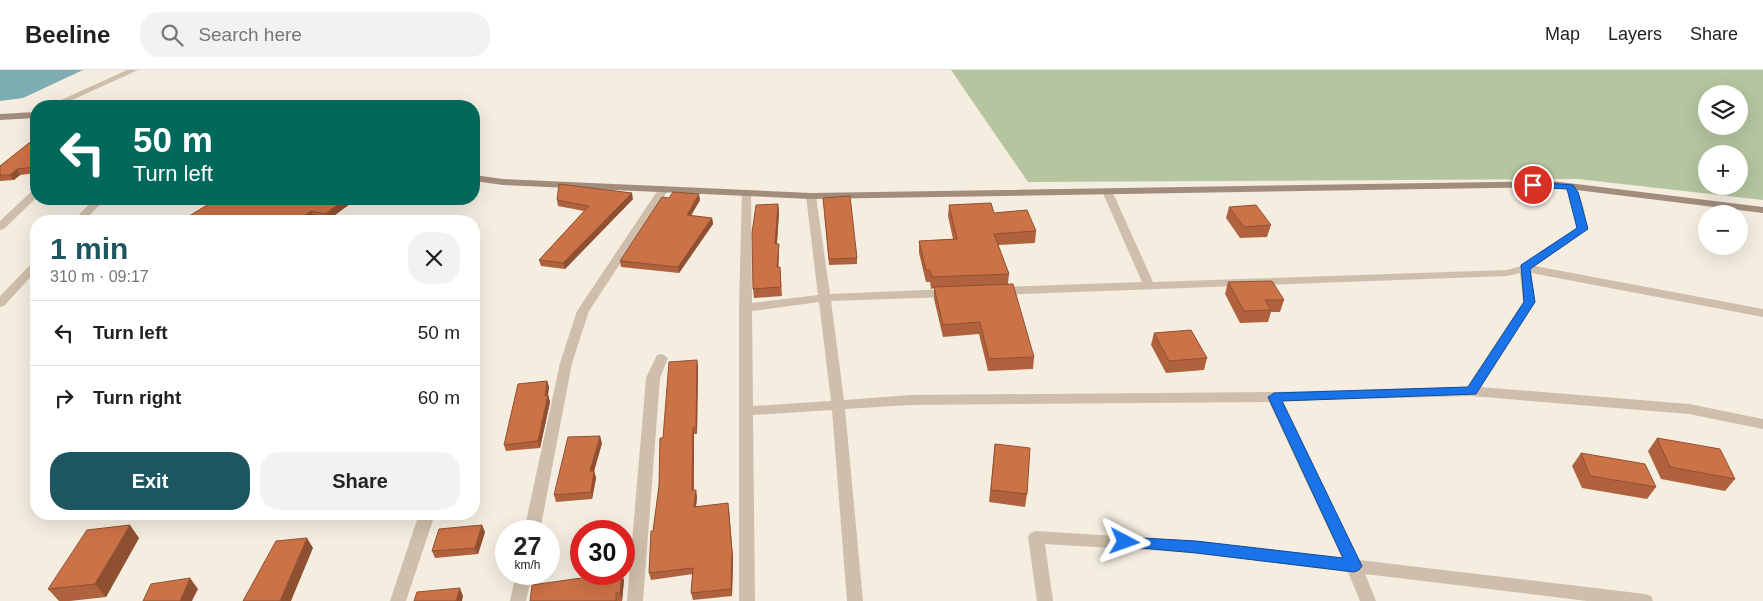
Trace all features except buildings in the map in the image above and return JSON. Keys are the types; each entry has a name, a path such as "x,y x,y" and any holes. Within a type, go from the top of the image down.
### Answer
{"street":[{"path":"66,100 134,70"},
{"path":"0,117 30,114"},
{"path":"480,179 504,182 811,196 1552,184 1763,210"},
{"path":"984,292 1507,273 1525,268 1583,229 1574,192 1569,187"},
{"path":"534,520 566,363 583,311 664,189"},
{"path":"1107,191 1149,286"},
{"path":"746,193 747,601"},
{"path":"811,196 838,404 855,601"},
{"path":"0,227 30,199"},
{"path":"84,215 94,205"},
{"path":"1525,268 1763,313"},
{"path":"1471,391 1529,302 1525,268"},
{"path":"0,303 30,271"},
{"path":"745,308 824,298 964,292"},
{"path":"635,601 653,378 662,358"},
{"path":"746,411 911,400 1274,397 1471,391 1688,410 1763,424"},
{"path":"1274,397 1354,566 1368,601"},
{"path":"398,601 425,520"},
{"path":"1045,601 1036,537 1196,547 1645,601"},
{"path":"518,601 522,585"}],"green space":[{"path":"951,70 1763,70 1763,200 1719,195 1748,195 1748,145 1698,145 1698,193 1578,179 1028,182"}],"water":[{"path":"0,70 83,70 23,98 0,101"}],"route":[{"path":"1125,542 1196,547 1354,566 1274,397 1471,391 1529,302 1525,268 1583,229 1574,192 1569,187 1552,184 1533,185"}]}
